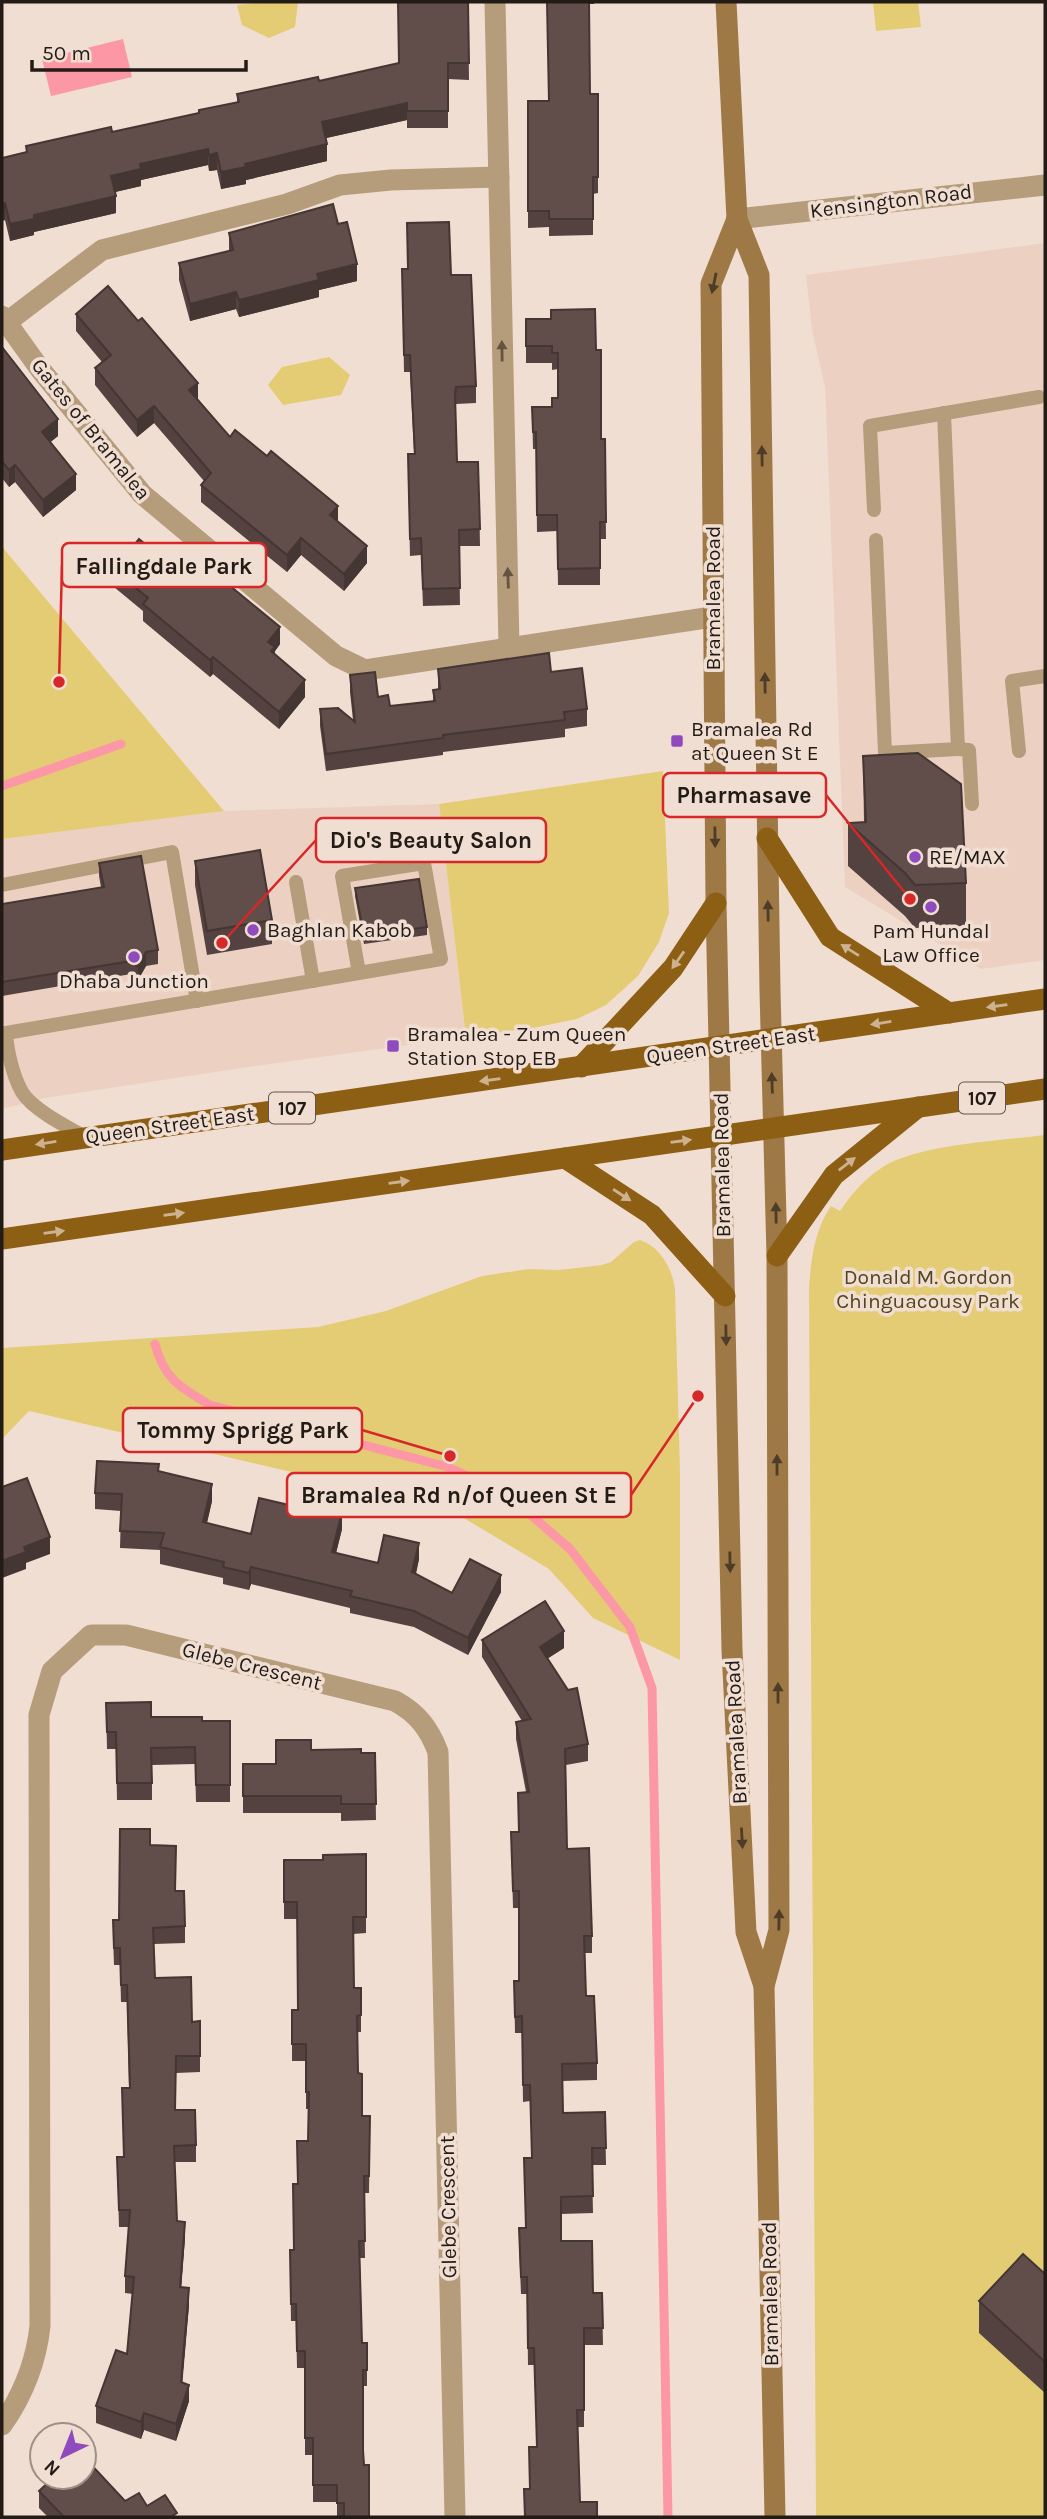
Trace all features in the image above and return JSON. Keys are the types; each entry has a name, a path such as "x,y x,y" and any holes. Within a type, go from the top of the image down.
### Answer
{"main road":[{"name":"Bramalea Road","path":"726,2 737,219 759,275 767,838 777,1256 779,1930 764,1986 775,2517"},
{"name":"Bramalea Road","path":"737,219 711,284 716,903 732,1650 746,1932 764,1986"},
{"path":"767,838 830,937 949,1013"},
{"path":"581,1067 673,968 716,903"},
{"name":"Queen Street East","path":"2,1150 1045,999"},
{"name":"107","path":"2,1239 1045,1089"},
{"path":"777,1256 834,1175 919,1107"},
{"path":"565,1158 652,1215 725,1296"}],"street":[{"path":"495,2 509,646"},
{"name":"Gates of Bramalea","path":"499,177 391,180 340,185 287,204 102,250 4,319 40,369 142,494 336,656 365,670 712,617"},
{"name":"Kensington Road","path":"737,219 1045,185"},
{"name":"Glebe Crescent","path":"2,2425 30,2375 40,2326 40,1715 52,1671 91,1635 126,1634 395,1701 410,1709 422,1721 438,1752 456,2517"}],"lane":[{"path":"874,510 870,426 1039,397"},
{"path":"944,413 958,750"},
{"path":"876,540 885,753 969,750 972,804"},
{"path":"1018,751 1012,681 1045,676"},
{"path":"2,885 172,852 197,1001"},
{"path":"5,1037 441,959 424,863 342,876 359,973"},
{"path":"296,882 313,981"},
{"path":"2,1062 5,1037"},
{"path":"5,1037 23,1093 50,1116 85,1138"}],"shaded area":[{"path":"123,39 132,77 51,96 42,59"},
{"path":"1045,243 1045,960 981,969 845,887 825,387 812,330 806,275"},
{"path":"439,804 466,1037 45,1098 2,1109 2,839 224,811"}],"green space":[{"path":"298,2 295,27 269,38 242,25 237,5"},
{"path":"873,2 918,2 921,27 876,31"},
{"path":"329,357 350,375 341,395 283,405 268,385 282,367"},
{"path":"2,546 8,554 224,811 2,839"},
{"path":"663,771 669,913 659,942 638,976 606,1005 577,1019 466,1037 439,804"},
{"name":"Donald M. Gordon Chinguacousy Park","path":"1045,1135 1045,2517 816,2517 809,1289 812,1257 821,1225 831,1206 840,1211 860,1185 886,1165 921,1152 942,1148"},
{"path":"640,1240 654,1248 665,1260 675,1290 680,1472 680,1660 593,1618 549,1569 447,1508 29,1411 2,1439 2,1348 318,1327 386,1311 482,1276 529,1269 559,1270 602,1265 611,1262"}],"building":[{"path":"398,2 468,2 469,63 448,63 448,111 407,111 407,103 322,122 327,144 221,172 217,153 209,155 208,149 140,164 141,169 111,176 116,196 34,215 34,219 10,224 5,203 2,204 2,158 27,152 26,146 111,127 112,132 199,113 199,110 239,102 237,94 318,77 319,81 399,63"},
{"path":"547,2 589,2 590,94 598,94 598,177 593,177 593,219 549,219 549,211 528,211 528,101 549,101"},
{"path":"333,204 338,224 347,222 357,264 317,274 319,280 239,300 236,292 190,304 179,263 233,250 229,233"},
{"path":"449,222 451,275 471,275 476,386 456,387 457,462 478,462 480,529 459,530 460,588 423,589 421,538 410,539 408,454 415,454 410,355 404,355 402,269 408,269 407,223"},
{"path":"108,286 138,321 142,318 198,383 189,390 230,437 235,430 267,456 271,451 338,506 330,515 367,546 344,574 301,538 287,555 201,485 211,473 154,406 137,420 95,368 111,355 76,314"},
{"path":"595,309 596,350 601,350 601,439 605,439 606,522 600,522 600,568 558,569 557,515 537,515 536,432 533,432 532,407 552,407 552,398 558,398 558,353 552,353 552,346 526,346 526,319 551,319 551,310"},
{"path":"2,347 58,419 42,432 76,474 43,500 15,465 9,470 2,461"},
{"path":"139,539 181,574 195,557 280,627 268,642 275,647 271,651 305,680 279,712 213,657 210,660 143,604 148,598 114,570"},
{"path":"549,653 551,672 582,668 587,709 564,712 565,720 443,735 443,738 326,754 320,709 338,708 355,722 350,675 375,672 378,697 388,695 390,706 435,701 433,690 440,689 438,669"},
{"path":"918,753 961,784 966,883 915,885 848,823 866,822 863,756"},
{"path":"260,850 272,920 207,931 195,861"},
{"path":"141,856 158,950 146,952 138,967 131,961 2,982 2,904 104,887 99,863"},
{"path":"419,879 427,927 364,936 355,888"},
{"path":"97,1461 159,1464 158,1471 212,1484 203,1522 251,1534 259,1498 306,1509 307,1503 342,1512 332,1552 378,1563 384,1535 419,1543 412,1572 452,1593 470,1559 501,1575 468,1638 414,1611 350,1596 352,1591 251,1567 249,1573 223,1567 224,1562 160,1547 164,1533 120,1531 122,1494 95,1493"},
{"path":"27,1478 50,1537 24,1547 26,1552 2,1561 2,1487"},
{"path":"545,1601 564,1631 540,1647 568,1690 577,1688 588,1744 565,1749 567,1849 589,1848 592,1936 584,1936 586,1996 594,1996 597,2063 562,2064 563,2113 605,2112 606,2148 592,2148 593,2196 561,2197 561,2241 592,2241 593,2293 602,2293 603,2328 584,2328 584,2410 577,2410 580,2502 597,2502 597,2517 525,2517 524,2489 530,2489 529,2447 537,2447 534,2348 528,2348 527,2277 521,2277 519,2228 526,2228 524,2158 532,2158 530,2085 523,2085 522,2016 515,2017 514,1981 519,1981 519,1891 513,1891 511,1832 519,1832 518,1793 529,1792 516,1722 531,1719 482,1640"},
{"path":"151,1702 151,1717 202,1717 202,1721 230,1721 230,1785 196,1785 195,1747 151,1748 152,1783 117,1783 116,1732 107,1732 106,1703"},
{"path":"276,1740 311,1740 311,1750 361,1749 361,1753 375,1753 376,1804 341,1804 341,1796 243,1796 243,1764 276,1764"},
{"path":"120,1829 150,1829 150,1845 176,1846 175,1891 184,1891 185,1926 153,1928 155,1978 191,1977 192,2022 200,2021 200,2056 176,2056 175,2110 195,2110 196,2145 174,2146 177,2221 185,2222 180,2287 189,2288 181,2382 189,2385 176,2424 144,2413 141,2422 96,2406 116,2350 127,2354 134,2277 125,2276 130,2210 119,2210 117,2157 124,2157 122,2088 130,2088 127,1985 121,1985 120,1948 114,1948 113,1920 119,1920"},
{"path":"366,1854 366,1917 353,1917 354,1988 361,1988 361,2015 357,2016 358,2073 362,2074 362,2116 370,2116 369,2176 364,2176 365,2241 359,2241 362,2343 367,2343 367,2370 363,2370 363,2450 364,2465 369,2465 369,2517 344,2517 344,2503 337,2503 337,2485 313,2485 313,2438 305,2438 305,2351 297,2351 296,2304 291,2304 293,2184 298,2184 297,2141 308,2141 309,2092 306,2092 306,2044 292,2044 292,2010 298,2010 297,1902 284,1902 284,1860 323,1860 323,1855"},
{"path":"1023,2254 1045,2274 1045,2362 979,2301"},
{"path":"98,2472 125,2501 139,2493 147,2506 165,2495 177,2513 171,2517 64,2517 39,2491 98,2491"}],"waterway":[{"path":"2,786 121,744"},
{"path":"155,1344 168,1374 190,1393 210,1405 448,1467 508,1495 570,1549 630,1627 652,1688 668,2517"}],"place":[{"name":"Fallingdale Park","path":"59,682"},
{"name":"Bramalea Rd at Queen St E","path":"677,741"},
{"name":"RE/MAX","path":"915,857"},
{"name":"Pharmasave","path":"910,899"},
{"name":"Pam Hundal Law Office","path":"931,907"},
{"name":"Baghlan Kabob","path":"253,930"},
{"name":"Dio's Beauty Salon","path":"222,943"},
{"name":"Dhaba Junction","path":"134,957"},
{"name":"Bramalea - Zum Queen Station Stop EB","path":"393,1046"},
{"name":"Bramalea Rd n/of Queen St E","path":"698,1396"},
{"name":"Tommy Sprigg Park","path":"450,1456"}]}
